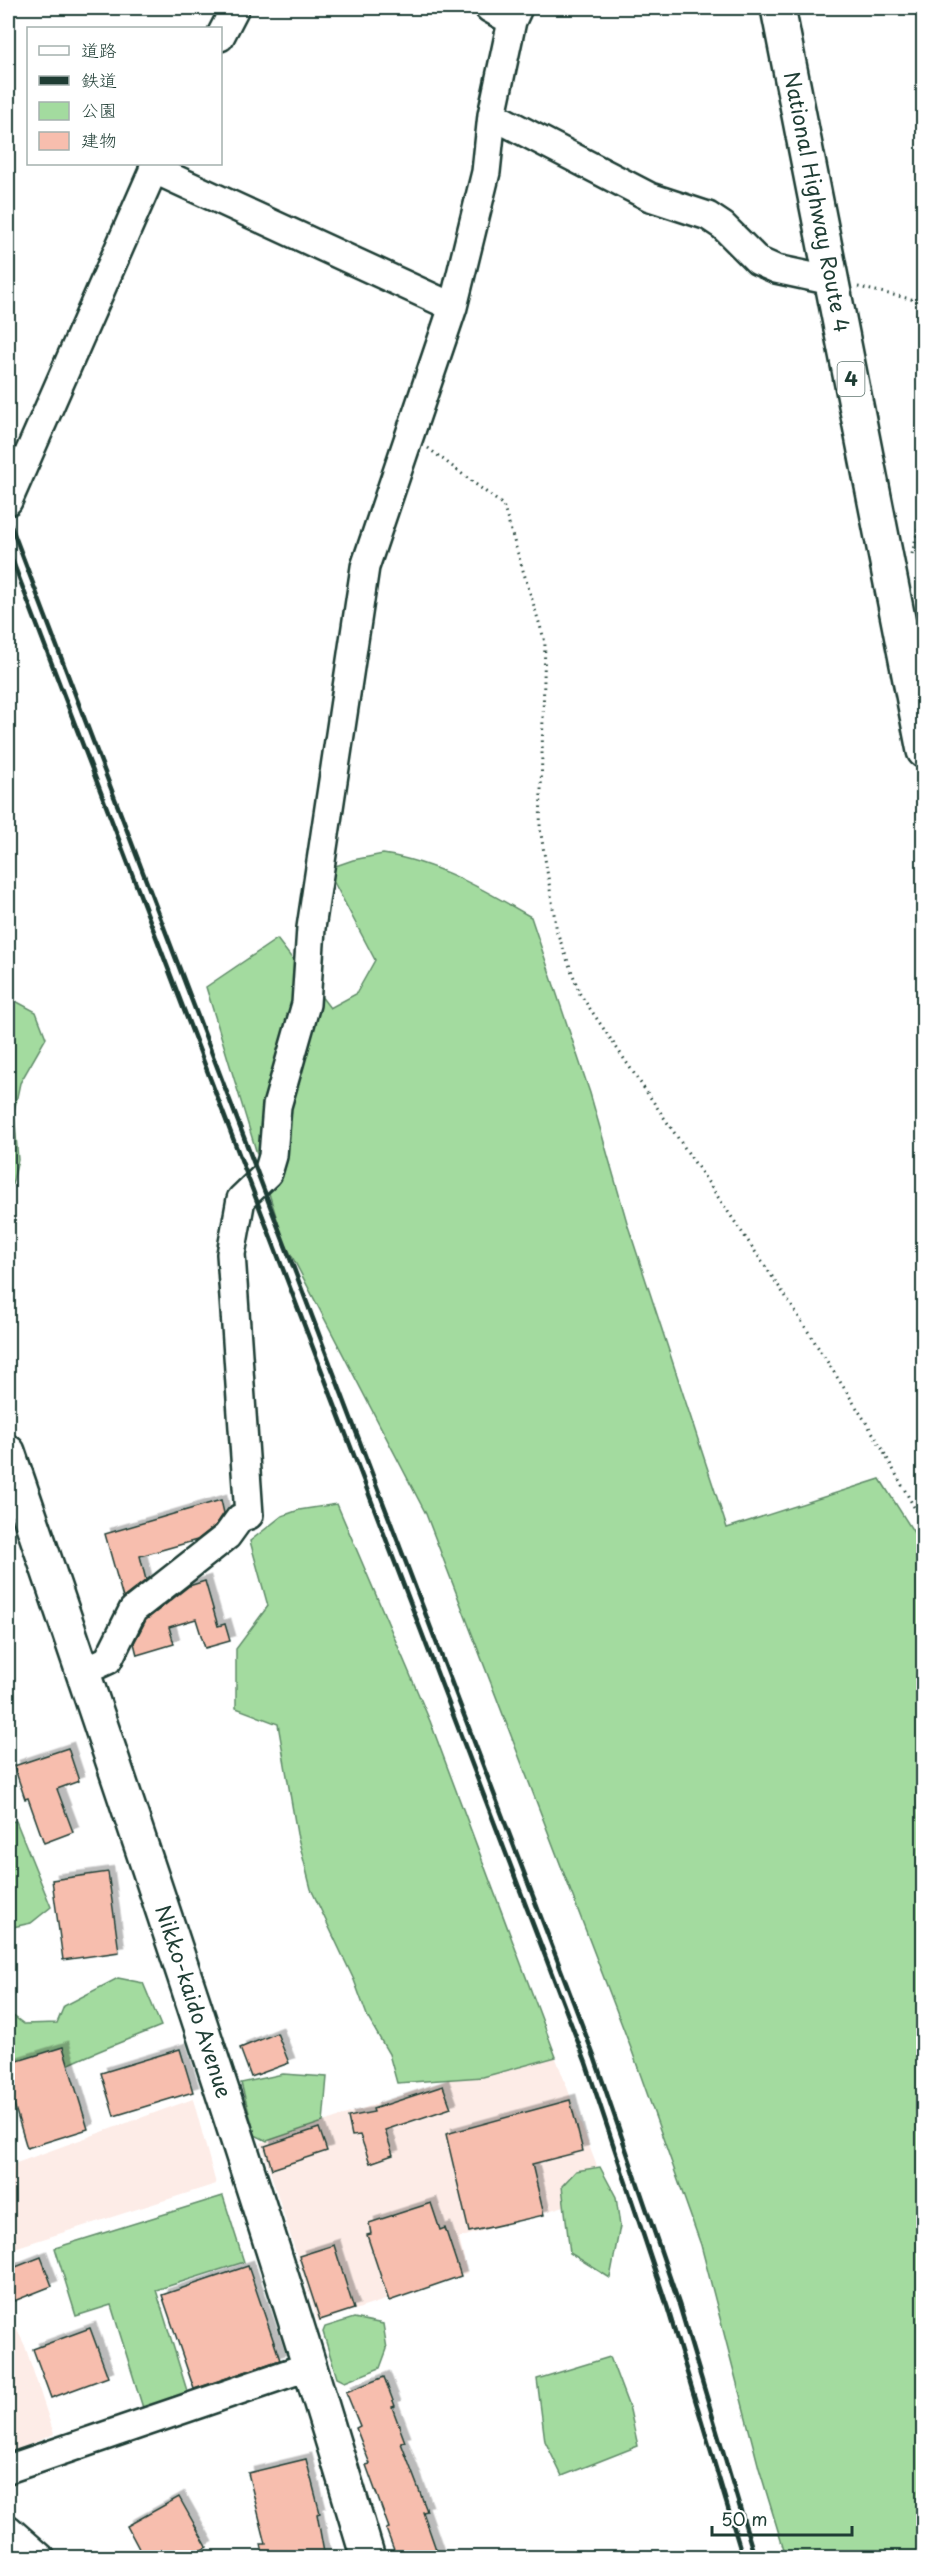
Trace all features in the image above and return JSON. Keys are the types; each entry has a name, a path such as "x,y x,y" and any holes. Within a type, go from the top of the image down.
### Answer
{"main road":[{"name":"National Highway Route 4","path":"778,8 924,751"},
{"name":"Nikko-kaido Avenue","path":"8,1452 15,1498 82,1672 310,2366 368,2558"}],"street":[{"path":"222,33 235,8"},
{"path":"82,1672 108,1660 133,1610 226,1536 240,1518 249,1515 231,1254 242,1199 268,1173 273,1156 277,1106 306,1004 311,928 365,567 453,307 486,172 492,115 515,14 489,8"},
{"path":"492,115 650,196 708,216 723,226 758,261 776,269 832,281"},
{"path":"8,501 154,166 453,307"},
{"path":"8,2469 310,2366"},
{"path":"8,2529 41,2558"}],"path":[{"path":"832,281 924,302"},
{"path":"409,435 503,505 545,642 540,828 557,932 580,994 786,1297 876,1438 924,1525"},
{"path":"889,573 910,563 924,506"}],"shaded area":[{"path":"551,2045 607,2193 459,2238 467,2273 318,2322 261,2143"},
{"path":"193,2099 216,2184 8,2250 8,2166"},
{"path":"8,2311 25,2346 54,2434 8,2454"}],"green space":[{"path":"383,854 422,863 460,878 531,917 590,1093 628,1226 727,1528 880,1479 923,1547 923,2557 786,2557 759,2468 701,2245 632,2051 426,1514 283,1239 206,987 277,939 330,1008 356,994 375,960 327,869 353,860"},
{"path":"8,997 36,1012 46,1038 20,1083 14,1111 18,1160 11,1189 8,1192"},
{"path":"337,1504 430,1721 556,2057 483,2077 397,2083 389,2054 368,2018 354,1980 311,1889 297,1834 278,1724 236,1708 236,1649 268,1606 250,1541 282,1516 299,1510"},
{"path":"16,1821 51,1907 31,1923 8,1928 8,1822"},
{"path":"118,1978 143,1983 161,2026 62,2067 8,2098 8,2012 24,2024 57,2023 64,2006"},
{"path":"283,2074 327,2077 323,2122 267,2141 255,2135 241,2083"},
{"path":"600,2167 616,2197 620,2226 610,2278 570,2253 562,2186 576,2171"},
{"path":"223,2196 244,2262 156,2290 188,2394 143,2408 111,2305 76,2316 55,2248"},
{"path":"354,2318 383,2324 387,2349 380,2368 345,2382 337,2378 323,2332 325,2327"},
{"path":"610,2357 630,2410 638,2446 562,2476 545,2441 537,2379"}],"building":[{"path":"221,1500 224,1513 216,1525 197,1540 140,1556 146,1580 123,1598 105,1534"},
{"path":"205,1581 218,1626 225,1624 230,1641 205,1648 196,1619 169,1627 174,1644 137,1655 134,1643 146,1620 189,1586"},
{"path":"68,1748 79,1781 57,1789 73,1832 44,1843 14,1766"},
{"path":"108,1872 119,1952 63,1960 52,1880"},
{"path":"277,2033 289,2063 251,2077 240,2048"},
{"path":"63,2047 88,2129 27,2148 8,2084 8,2064"},
{"path":"180,2049 193,2092 114,2116 101,2073"},
{"path":"443,2086 451,2108 385,2130 393,2155 370,2163 360,2135 352,2136 348,2117 374,2112 373,2109"},
{"path":"570,2100 583,2151 532,2164 544,2215 469,2232 446,2134"},
{"path":"319,2128 327,2151 272,2169 265,2146"},
{"path":"431,2203 440,2230 445,2228 461,2276 389,2301 367,2235 371,2234 369,2223"},
{"path":"334,2245 354,2309 320,2320 299,2256"},
{"path":"41,2257 52,2286 14,2301 8,2283 8,2270"},
{"path":"248,2266 280,2360 194,2389 162,2295"},
{"path":"90,2328 108,2377 51,2398 33,2349"},
{"path":"384,2377 405,2442 401,2443 427,2511 423,2512 439,2558 397,2558 386,2529 389,2528 366,2465 370,2464 356,2428 360,2426 346,2392"},
{"path":"306,2459 320,2513 317,2514 325,2558 264,2558 261,2544 266,2544 248,2473"},
{"path":"179,2497 207,2547 187,2558 144,2558 127,2526"}],"railway":[{"path":"8,518 595,2059 679,2304 755,2558"},
{"path":"8,549 586,2063 667,2306 743,2558"}]}
